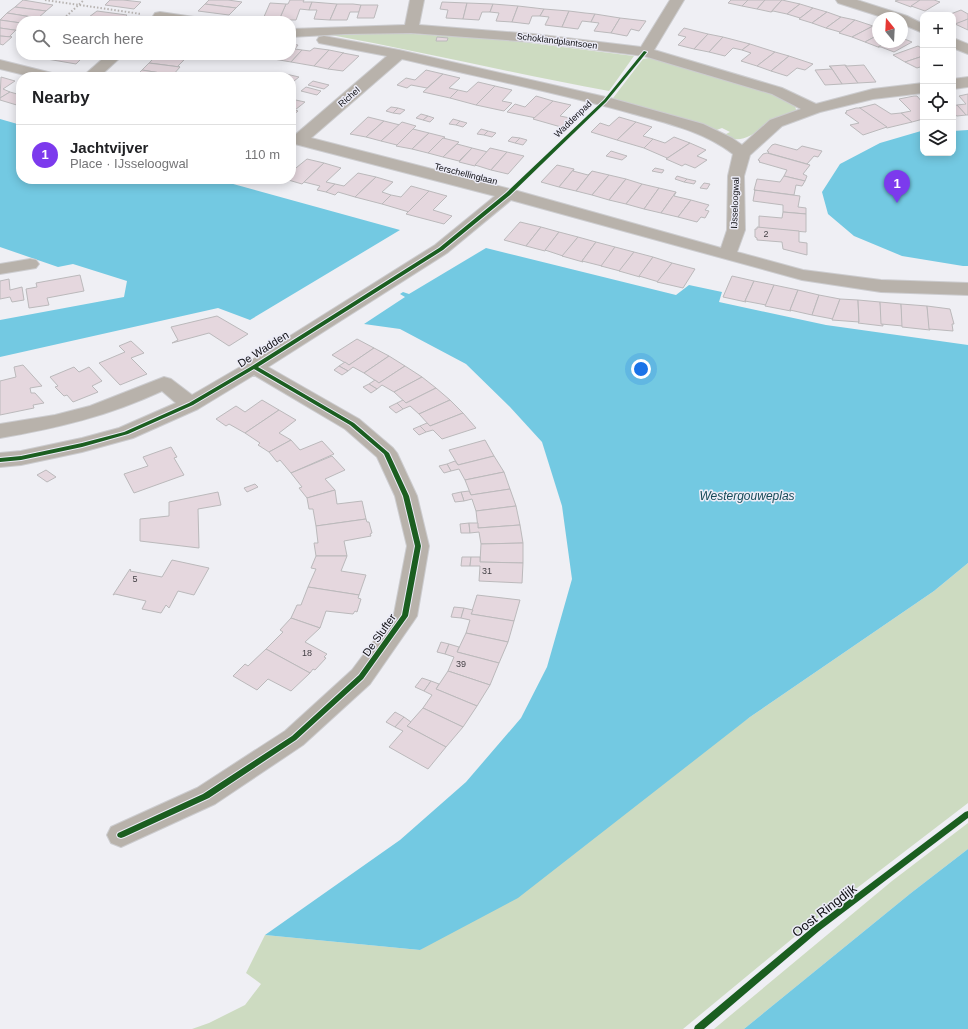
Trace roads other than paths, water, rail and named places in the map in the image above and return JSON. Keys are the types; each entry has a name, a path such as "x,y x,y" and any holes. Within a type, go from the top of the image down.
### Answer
{"street":[{"path":"411,29 417,0"},
{"path":"645,52 677,0"},
{"path":"843,0 880,12"},
{"path":"160,16 170,5"},
{"path":"908,22 920,28"},
{"name":"Schoklandplantsoen","path":"296,34 346,30 411,29 533,38 645,52 777,91 814,109"},
{"name":"Schoklandplantsoen","path":"296,35 399,54 605,100 697,127 726,141 742,153"},
{"path":"956,44 968,50"},
{"name":"Richel","path":"296,138 399,54"},
{"path":"96,72 110,60"},
{"path":"0,64 31,72"},
{"path":"956,84 968,82"},
{"path":"742,153 776,123 814,109 873,94 920,88"},
{"name":"Terschellinglaan","path":"296,139 508,194 727,255"},
{"name":"IJsseloogwal","path":"727,255 736,230 736,176 742,153"},
{"name":"De Wadden","path":"0,460 21,458 82,445 126,433 191,404 254,367 442,249 508,194"},
{"path":"727,255 802,275 873,285 957,289 968,288"},
{"path":"0,269 30,264"},
{"name":"De Slufter","path":"121,835 206,796 294,738 361,677 405,616 418,546 406,496 386,453 352,424 254,367"},
{"path":"0,431 43,424 87,413 133,397 164,383 191,404"}],"water":[{"path":"0,119 16,124 16,184 233,184 400,230 250,320 218,308 0,357 0,320 124,297 127,281 73,264 58,267 0,247"},
{"path":"968,130 968,266 902,256 854,236 828,214 822,192 840,164 880,143 920,131 920,156 956,156 956,131"},
{"name":"Westergouweplas","path":"486,248 676,295 689,285 722,292 719,302 826,325 968,345 968,563 934,591 750,717 518,898 420,950 265,935 400,840 466,782 521,718 547,667 572,579 562,506 542,442 510,407 466,364 400,329 364,324 405,297 400,294 403,292 409,294"},
{"path":"968,849 968,1029 744,1029 911,893"}],"place":[{"name":"Jachtvijver","path":"897,203"}]}
